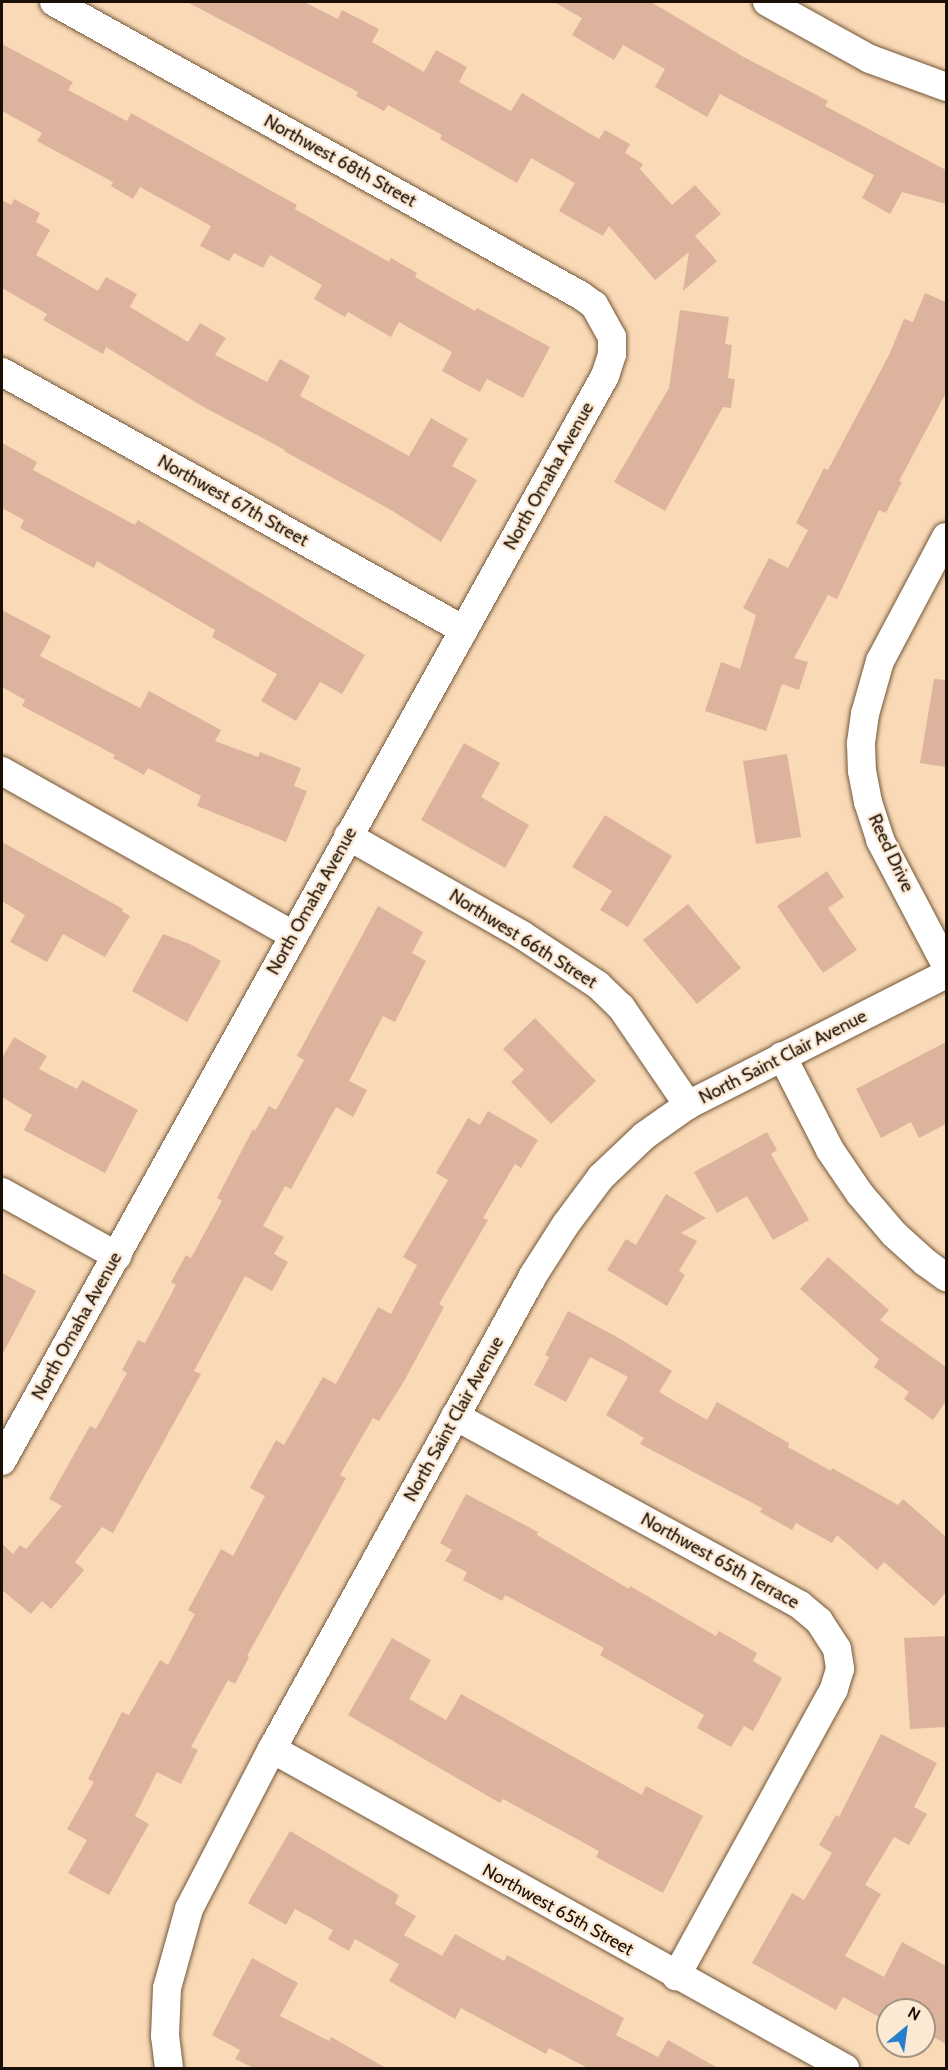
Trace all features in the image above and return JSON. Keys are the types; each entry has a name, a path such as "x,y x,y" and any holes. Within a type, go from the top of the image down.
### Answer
{"street":[{"name":"Northwest 68th Street","path":"54,2 580,295 594,305 612,336"},
{"path":"782,5 870,58 946,87"},
{"name":"North Omaha Avenue","path":"2,1461 605,376 612,354 612,336"},
{"name":"Northwest 67th Street","path":"2,372 464,630"},
{"name":"Reed Drive","path":"946,537 880,661 865,714 861,744 862,771 868,802 880,840 946,965"},
{"path":"2,771 293,935"},
{"name":"Northwest 66th Street","path":"348,836 522,935 598,985 621,1007 688,1105"},
{"name":"North Saint Clair Avenue","path":"169,2068 165,2036 167,1988 189,1909 272,1749 534,1274 587,1196 601,1177 644,1136 688,1105 946,974"},
{"path":"782,1056 830,1150 860,1194 894,1234 925,1262 946,1276"},
{"path":"2,1192 117,1256"},
{"name":"Northwest 65th Terrace","path":"456,1416 800,1605 830,1634 837,1649 840,1669 834,1689 676,1976"},
{"name":"Northwest 65th Street","path":"272,1749 676,1976 845,2068"}],"building":[{"path":"187,2 304,2 338,19 342,10 379,29 372,42 424,72 436,50 467,67 459,82 511,111 522,93 599,139 605,130 630,144 625,153 643,164 640,169 672,205 695,185 721,214 695,236 717,261 683,291 689,252 655,280 609,226 603,236 559,211 575,183 531,158 517,183 440,139 442,135 388,105 384,111 356,96 358,92"},
{"path":"554,2 651,2 742,56 828,101 825,106 946,170 946,204 902,192 890,214 862,198 874,175 720,94 707,117 655,87 665,69 623,45 614,60 572,35 582,18"},
{"path":"2,44 73,82 68,90 127,121 131,113 297,205 295,209 389,262 391,258 417,273 415,277 475,311 477,308 550,347 523,398 487,379 480,392 442,371 452,352 399,322 391,337 348,312 345,317 314,299 322,285 270,255 263,268 234,253 229,261 200,246 211,226 140,187 133,199 111,186 113,182 37,141 42,133 2,111"},
{"path":"14,199 40,213 36,222 50,230 36,255 98,291 106,277 137,294 130,307 188,342 200,323 226,338 215,355 267,382 280,359 310,376 300,396 409,456 431,418 468,439 452,466 477,480 441,542 391,510 200,405 106,347 103,354 43,320 47,314 2,288 2,200 11,205"},
{"path":"925,293 946,302 946,393 899,481 902,482 886,513 879,510 837,599 828,595 794,658 808,662 799,690 782,684 766,731 705,711 721,662 740,669 756,615 743,608 769,558 788,568 808,530 796,523 824,468 828,470 889,355 904,319 913,322"},
{"path":"680,310 729,317 725,344 732,345 728,378 735,379 731,408 723,407 665,511 614,482 669,388"},
{"path":"2,443 37,462 33,470 135,525 138,520 365,655 342,694 320,682 296,721 261,701 277,674 212,637 215,630 97,561 94,568 20,528 24,520 2,508"},
{"path":"2,610 51,636 40,656 140,708 149,691 221,730 215,741 258,757 260,752 301,768 294,786 307,791 286,842 197,806 201,796 148,768 144,775 113,758 115,755 22,706 25,700 2,687"},
{"path":"934,679 946,680 946,767 920,763"},
{"path":"464,743 500,763 481,797 529,825 505,868 421,820"},
{"path":"787,754 801,837 756,844 743,761"},
{"path":"605,815 672,856 628,927 600,910 612,891 572,867"},
{"path":"2,842 123,909 122,911 130,916 105,957 63,934 47,962 10,942 25,915 2,901"},
{"path":"827,871 844,897 828,908 857,950 823,973 777,906"},
{"path":"688,904 741,968 697,1004 643,940"},
{"path":"378,906 423,932 412,953 426,961 395,1022 383,1016 349,1081 367,1090 353,1117 336,1107 291,1189 285,1186 263,1226 284,1237 274,1254 288,1262 272,1291 245,1276 194,1371 201,1374 113,1533 102,1527 75,1562 84,1570 51,1609 42,1601 31,1614 2,1590 2,1544 13,1554 20,1545 26,1549 62,1506 49,1499 90,1426 96,1429 127,1373 122,1370 138,1340 145,1343 176,1285 171,1282 186,1255 191,1258 222,1201 217,1198 253,1129 255,1131 269,1106 276,1110 304,1060 297,1056"},
{"path":"163,934 190,944 221,961 187,1022 132,991"},
{"path":"535,1018 596,1081 551,1124 511,1082 524,1070 503,1049"},
{"path":"14,1037 47,1056 39,1069 77,1089 82,1080 138,1110 105,1173 24,1130 32,1115 2,1097 2,1058"},
{"path":"946,1042 946,1124 919,1138 911,1122 881,1138 856,1089"},
{"path":"488,1111 538,1140 521,1168 515,1164 483,1218 488,1220 439,1304 444,1307 403,1383 379,1421 373,1418 340,1475 346,1478 247,1656 249,1657 235,1684 228,1680 191,1747 198,1750 181,1784 157,1772 135,1816 149,1824 109,1895 68,1873 87,1840 67,1829 94,1782 88,1779 122,1712 129,1715 160,1660 168,1665 195,1614 188,1610 221,1549 233,1556 265,1496 250,1488 276,1440 284,1445 323,1377 336,1384 378,1307 391,1314 417,1265 403,1257 448,1180 436,1173 468,1118 480,1125"},
{"path":"767,1132 777,1150 771,1154 809,1220 773,1240 747,1196 717,1213 694,1172"},
{"path":"666,1194 706,1218 681,1233 697,1241 679,1271 685,1275 667,1306 607,1270 626,1239 636,1245"},
{"path":"828,1257 889,1310 880,1320 946,1367 946,1401 933,1420 904,1399 909,1392 874,1367 879,1359 800,1289"},
{"path":"2,1273 36,1291 2,1355"},
{"path":"568,1311 617,1337 672,1371 659,1392 707,1420 717,1402 789,1443 788,1447 831,1471 832,1468 898,1505 903,1499 946,1537 946,1592 934,1606 884,1562 877,1570 837,1535 832,1543 796,1523 792,1530 760,1512 762,1508 640,1444 644,1438 606,1415 628,1377 590,1357 566,1402 534,1385 549,1357 545,1355"},
{"path":"466,1494 538,1532 537,1535 629,1589 630,1586 716,1636 719,1631 757,1653 753,1661 782,1678 753,1731 744,1726 731,1747 697,1728 704,1715 600,1655 604,1648 505,1595 502,1601 463,1580 467,1572 445,1561 452,1550 440,1543"},
{"path":"946,1636 946,1727 910,1729 904,1638"},
{"path":"392,1638 431,1660 409,1699 446,1720 461,1694 642,1795 646,1786 703,1816 663,1893 596,1857 599,1851 503,1799 500,1803 348,1715"},
{"path":"881,1734 937,1763 914,1807 927,1814 909,1845 894,1837 865,1885 881,1894 845,1956 884,1977 902,1942 946,1966 946,2044 936,2039 936,1998 876,1998 876,2015 843,1997 836,2010 752,1963 792,1893 804,1900 832,1853 819,1845 836,1815 839,1817"},
{"path":"290,1831 399,1895 395,1904 416,1916 404,1935 442,1956 455,1934 504,1961 507,1955 624,2018 616,2035 658,2057 668,2040 718,2068 588,2068 549,2048 546,2054 461,2008 455,2019 389,1981 399,1964 355,1939 349,1951 328,1939 333,1930 295,1909 286,1925 248,1903"},
{"path":"252,1958 298,1983 280,2016 329,2041 331,2037 386,2068 254,2068 235,2059 240,2050 212,2035"}]}
